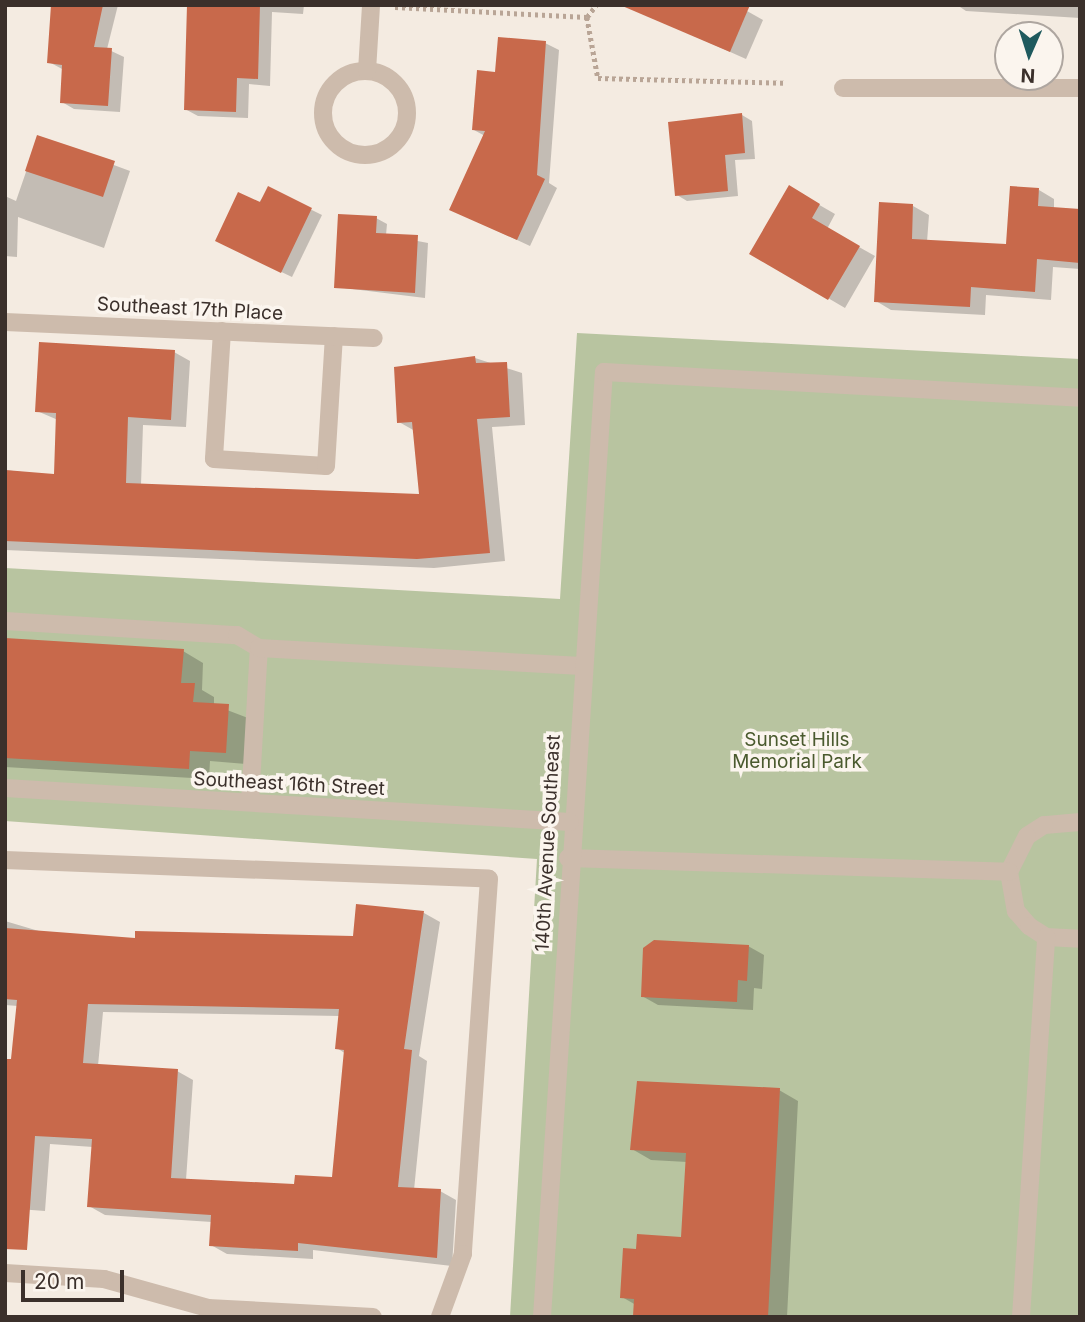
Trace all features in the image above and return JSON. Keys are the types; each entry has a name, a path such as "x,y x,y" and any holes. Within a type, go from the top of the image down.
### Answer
{"street":[{"path":"367,71 371,5"},
{"path":"367,71 394,82 407,108 400,136 390,147 362,155 335,144 327,132 323,103 339,79 367,71"},
{"path":"843,88 1080,88"},
{"name":"Southeast 17th Place","path":"5,322 374,338"},
{"path":"222,331 214,459 326,466 334,336"},
{"name":"140th Avenue Southeast","path":"542,1317 570,821 604,372 1080,398"},
{"path":"5,621 237,635 259,648 581,666"},
{"path":"250,802 259,648"},
{"name":"Southeast 16th Street","path":"5,788 570,821"},
{"path":"1080,822 1044,825 1027,836 1009,872 1016,911 1046,937 1080,939"},
{"path":"568,858 1009,872"},
{"path":"5,860 489,879 464,1254 440,1317"},
{"path":"1021,1317 1046,937"},
{"path":"5,1273 104,1279 208,1308 373,1317"}],"path":[{"path":"596,5 587,17 598,78 784,83"},
{"path":"393,7 587,17"}],"green space":[{"name":"Sunset Hills Memorial Park","path":"577,333 1080,359 1080,1317 510,1317 537,859 5,821 5,568 560,599"}],"building":[{"path":"51,5 103,5 94,47 112,48 108,106 60,103 62,65 47,63"},
{"path":"187,5 260,5 258,79 237,78 236,112 184,110"},
{"path":"620,5 750,5 730,52"},
{"path":"498,37 546,41 537,175 545,179 517,240 449,210 485,131 472,130 477,70 495,72"},
{"path":"742,113 745,153 725,155 728,191 675,196 668,122"},
{"path":"37,135 115,161 103,197 25,171"},
{"path":"789,185 820,204 812,218 860,246 828,300 749,254"},
{"path":"268,186 312,208 281,273 215,241 238,192 260,202"},
{"path":"1010,186 1039,188 1038,206 1080,209 1080,263 1037,259 1035,292 971,287 970,307 874,302 879,202 913,204 912,239 1006,244"},
{"path":"338,214 377,216 376,233 418,235 415,293 334,288"},
{"path":"39,342 175,350 171,420 128,417 126,483 419,494 412,422 397,423 394,367 475,356 476,363 507,362 510,417 477,419 490,553 417,559 5,541 5,470 54,474 56,413 35,412"},
{"path":"5,638 184,649 181,683 195,683 193,702 229,704 226,753 190,751 189,769 5,758"},
{"path":"356,904 424,911 404,1049 412,1050 398,1187 441,1189 437,1258 298,1243 298,1251 209,1246 211,1215 87,1207 92,1139 35,1136 27,1250 5,1249 5,1059 11,1059 17,1000 5,999 5,928 135,938 135,931 353,936","holes":["88,1004 339,1009 335,1049 344,1050 332,1177 295,1175 294,1184 171,1178 178,1069 83,1063"]},
{"path":"654,940 749,945 747,981 738,980 737,1002 641,997 643,948"},
{"path":"637,1081 780,1088 768,1317 633,1316 634,1299 620,1298 623,1248 636,1249 637,1234 681,1237 686,1153 630,1150"}]}
